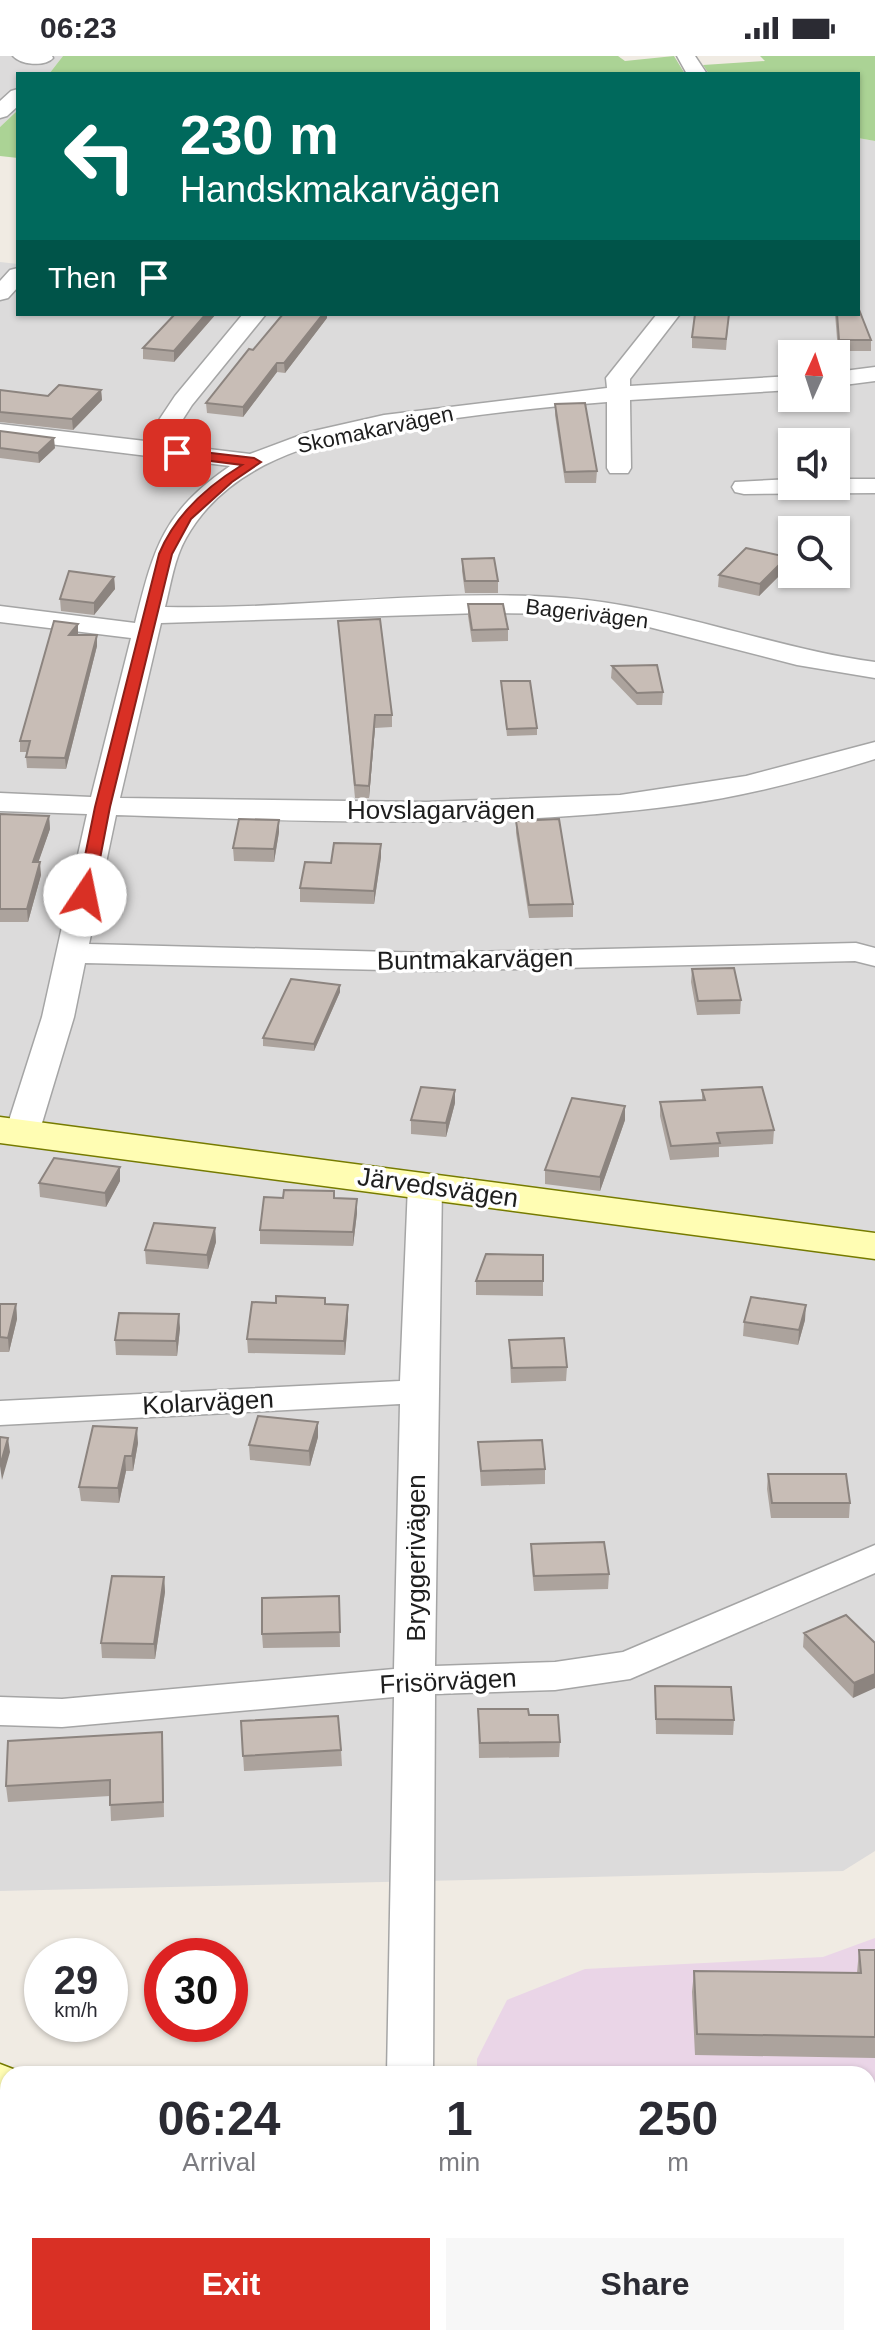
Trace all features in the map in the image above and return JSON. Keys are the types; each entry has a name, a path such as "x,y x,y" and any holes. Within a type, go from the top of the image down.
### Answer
{"street":[{"path":"22,56 42,63"},
{"path":"0,112 16,97"},
{"path":"0,293 16,277"},
{"path":"151,450 183,401 253,316"},
{"path":"619,468 618,378 667,316"},
{"path":"850,377 875,374"},
{"name":"Skomakarvägen","path":"11,1132 58,1017 103,807 165,554 186,516 227,480 254,462 302,442 407,418 618,392 778,384"},
{"path":"0,431 254,462"},
{"path":"744,487 875,486"},
{"name":"Bagerivägen","path":"0,614 148,623 484,605 569,606 664,623 801,660 875,670"},
{"name":"Hovslagarvägen","path":"0,802 103,807 435,811 580,808 701,795 765,782 875,750"},
{"name":"Buntmakarvägen","path":"73,953 429,962 856,952 875,957"},
{"name":"Järvedsvägen","path":"11,1132 875,1246"},
{"name":"Bryggerivägen","path":"410,2066 416,1681 416,1392 425,1185"},
{"name":"Kolarvägen","path":"0,1413 416,1392"},
{"name":"Frisörvägen","path":"0,1711 62,1713 416,1681 555,1676 630,1665 875,1558"}],"shaded area":[{"path":"0,56 63,56 51,72 16,72 16,112 0,127"},
{"path":"860,138 875,141 875,1851 843,1871 0,1891 0,262 16,264 16,316 860,316"},
{"path":"875,1938 875,2066 477,2066 477,2059 507,2000 585,1969 823,1957"}],"green space":[{"path":"63,56 618,56 625,61 674,56 684,72 51,72"},
{"path":"760,56 875,56 875,141 860,138 860,72 708,72 703,65 765,61"},
{"path":"16,112 16,158 0,156 0,127"}],"building":[{"path":"860,312 871,340 839,340 837,316 860,316"},
{"path":"173,316 204,316 174,351 143,348"},
{"path":"281,316 321,316 284,363 277,363 243,407 206,403 249,349 253,350"},
{"path":"695,316 729,316 726,339 692,337"},
{"path":"59,385 101,390 72,419 0,412 0,390 48,396"},
{"path":"585,403 597,471 565,472 555,404"},
{"path":"0,431 54,438 38,453 0,448"},
{"path":"746,548 778,555 778,566 760,584 719,575"},
{"path":"494,558 498,581 465,581 462,559"},
{"path":"69,571 114,577 94,603 60,599"},
{"path":"468,604 503,604 508,629 472,630"},
{"path":"380,619 392,715 375,715 369,786 355,785 338,621"},
{"path":"54,621 78,624 69,635 97,635 65,758 26,757 30,741 20,741"},
{"path":"657,665 663,692 637,693 612,666"},
{"path":"501,681 530,681 537,728 507,729"},
{"path":"0,814 49,816 33,862 40,862 27,909 0,909"},
{"path":"239,819 279,820 274,849 233,848"},
{"path":"559,819 573,904 529,905 516,821"},
{"path":"334,843 381,844 374,891 300,888 305,862 331,863"},
{"path":"734,968 741,1000 698,1001 692,969"},
{"path":"291,979 340,985 314,1044 263,1038"},
{"path":"421,1087 455,1090 446,1123 411,1120"},
{"path":"762,1087 774,1130 717,1133 720,1143 671,1146 660,1102 705,1100 702,1090"},
{"path":"572,1098 625,1106 600,1177 545,1170"},
{"path":"54,1158 120,1167 105,1193 39,1183"},
{"path":"284,1190 334,1191 334,1198 357,1199 353,1232 260,1230 264,1197 283,1198"},
{"path":"154,1223 215,1228 207,1255 145,1250"},
{"path":"486,1254 543,1255 543,1281 476,1281"},
{"path":"276,1296 325,1298 325,1304 348,1305 344,1341 247,1339 252,1302 276,1303"},
{"path":"751,1297 806,1305 799,1330 744,1322"},
{"path":"0,1304 16,1304 8,1338 0,1337"},
{"path":"119,1313 179,1314 176,1341 115,1340"},
{"path":"564,1338 567,1367 512,1368 509,1340"},
{"path":"258,1416 318,1422 309,1451 249,1445"},
{"path":"93,1426 137,1428 132,1456 125,1456 118,1488 79,1487"},
{"path":"0,1437 8,1438 0,1466"},
{"path":"542,1440 545,1469 481,1471 478,1442"},
{"path":"768,1474 846,1474 850,1503 772,1503"},
{"path":"604,1542 609,1574 534,1576 531,1544"},
{"path":"112,1576 164,1577 154,1644 101,1643"},
{"path":"339,1596 340,1632 262,1634 262,1598"},
{"path":"846,1615 875,1643 875,1674 854,1683 804,1633"},
{"path":"655,1686 731,1687 734,1720 656,1719"},
{"path":"478,1709 528,1709 529,1715 558,1715 560,1742 480,1743"},
{"path":"338,1716 341,1750 243,1756 241,1721"},
{"path":"162,1732 163,1802 110,1805 110,1780 6,1786 8,1741"},
{"path":"859,1950 875,1950 875,2037 697,2034 694,1971 861,1973"}],"route":[{"path":"85,895 103,807 165,554 186,516 227,480 254,462 177,453"}]}
